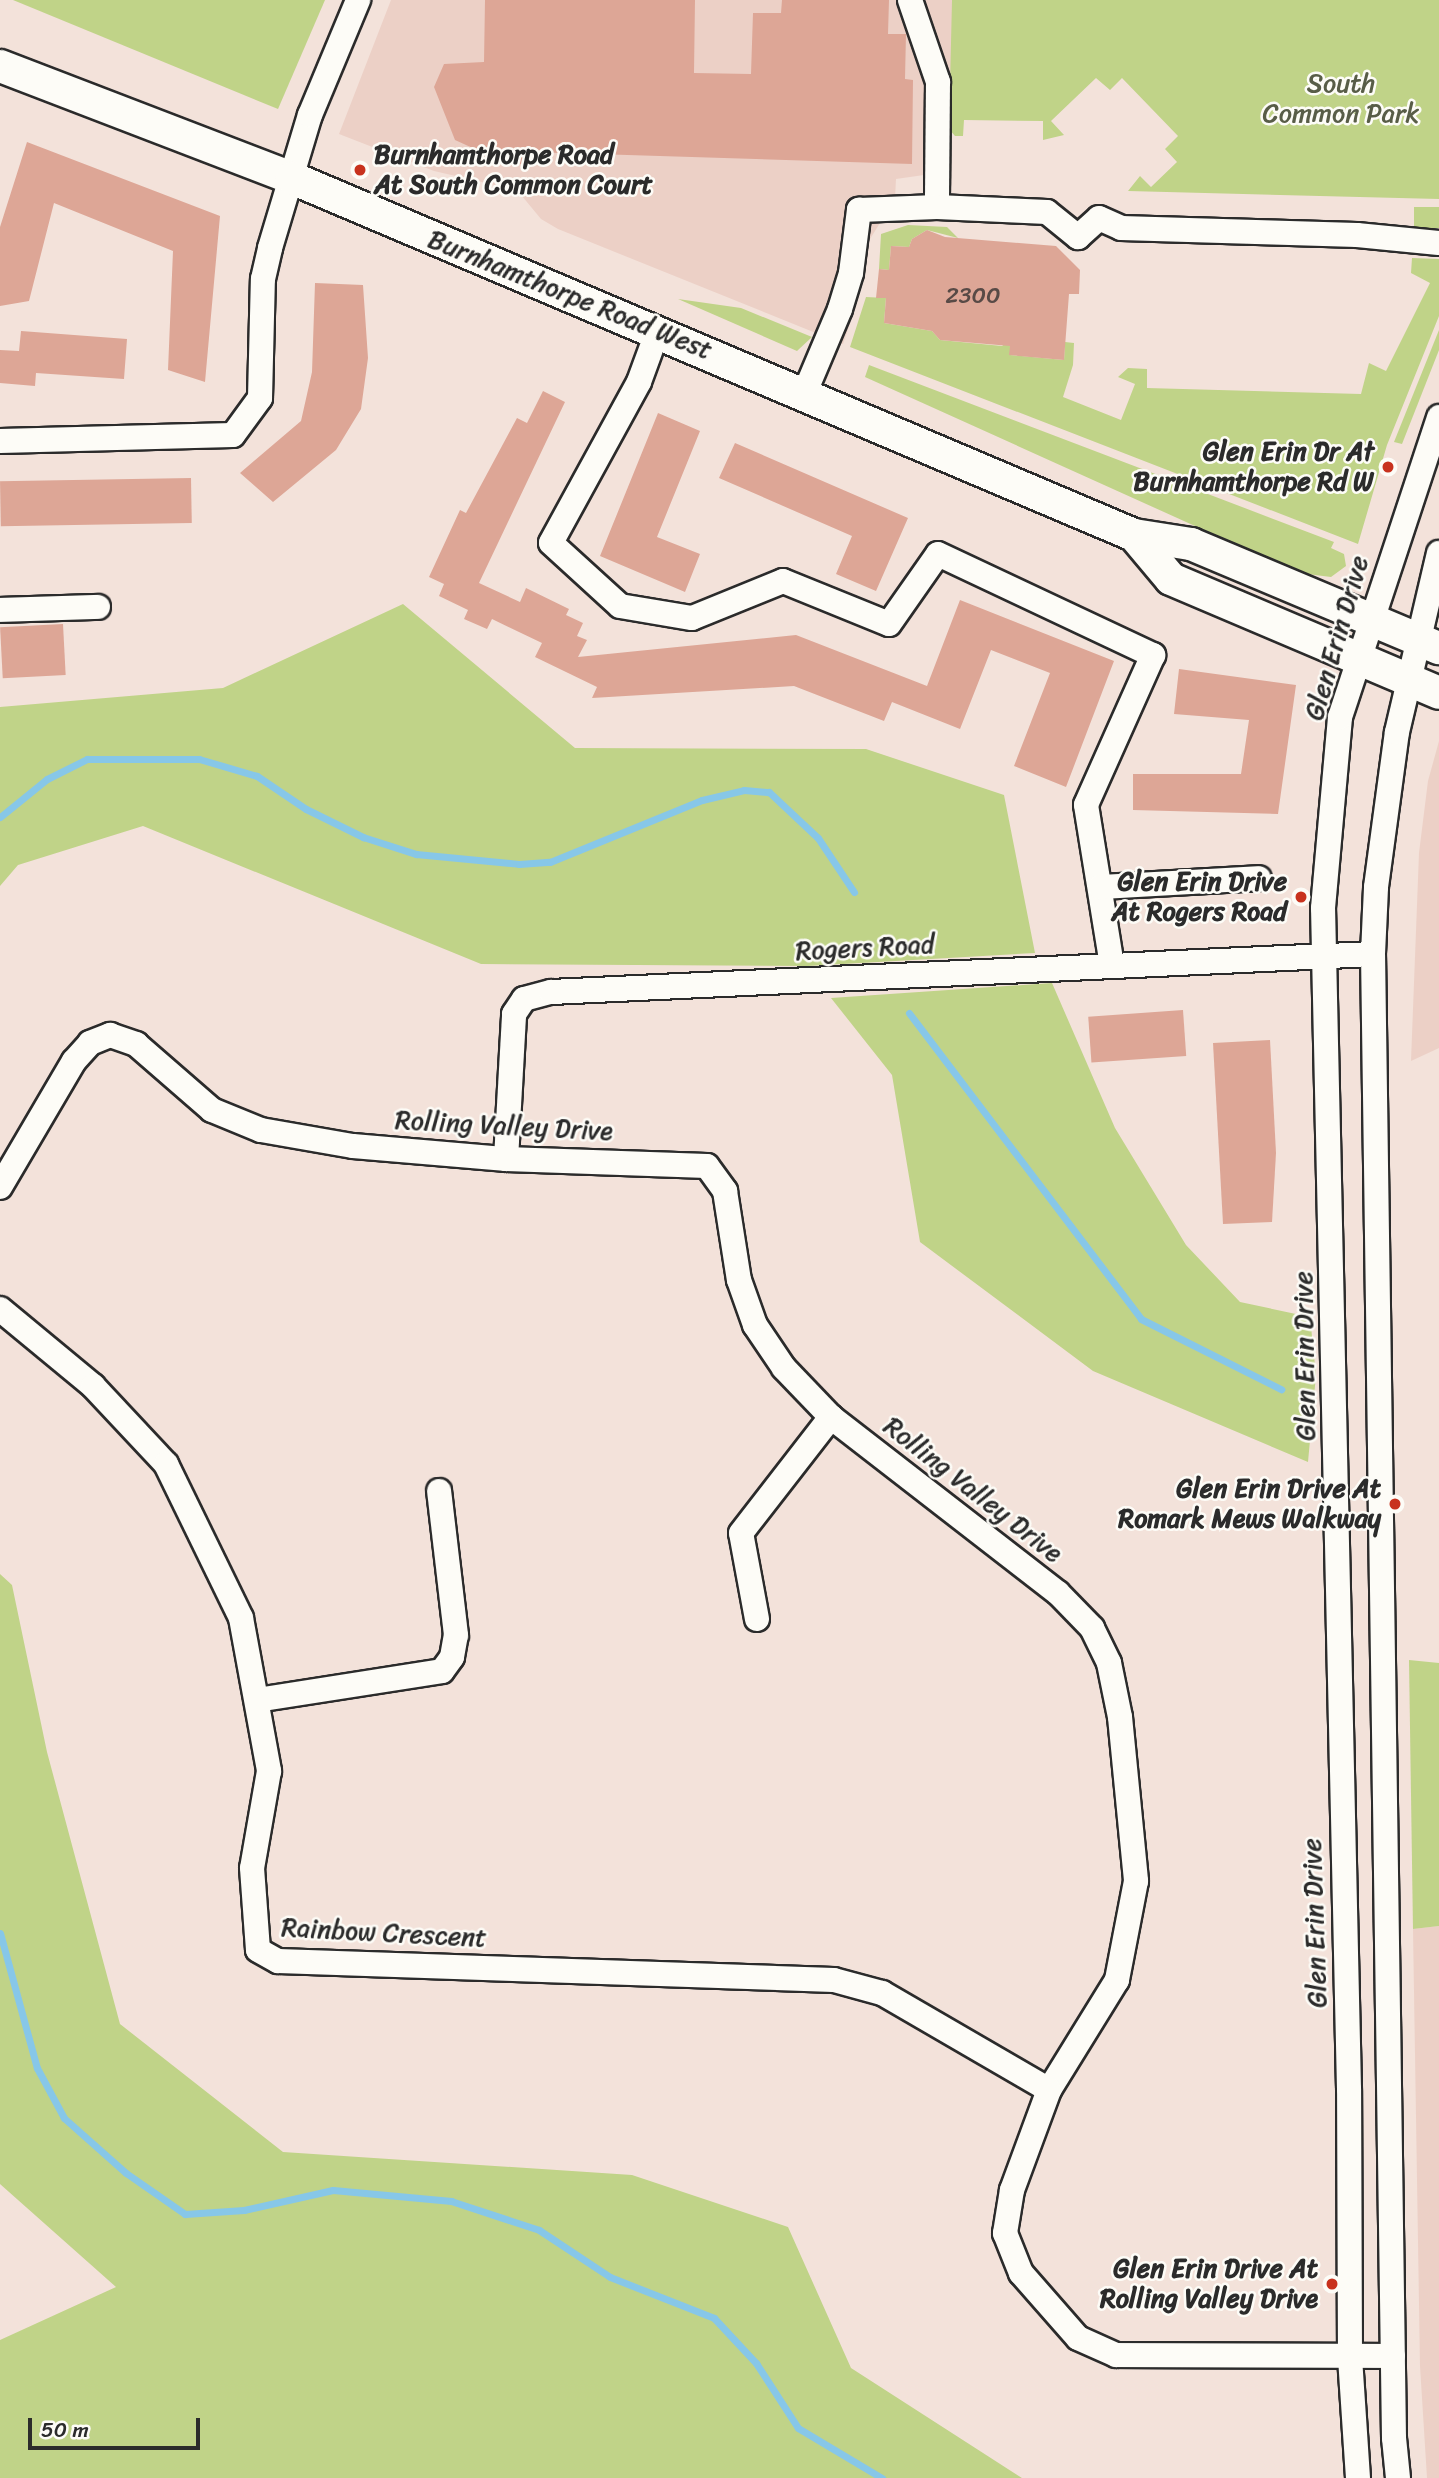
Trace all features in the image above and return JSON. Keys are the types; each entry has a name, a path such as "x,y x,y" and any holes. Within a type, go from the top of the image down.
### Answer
{"main road":[{"name":"Burnhamthorpe Road West","path":"0,66 292,178 805,392 1134,535 1191,544 1429,644"},
{"name":"Burnhamthorpe Road West","path":"1134,535 1171,579 1439,692"}],"street":[{"path":"0,441 233,435 260,398 263,279 310,115 358,0"},
{"path":"910,0 938,82 937,207"},
{"path":"805,392 840,309 850,273 859,210 937,207 1047,212 1078,237 1100,218 1121,228 1357,235 1439,243"},
{"path":"658,330 639,382 551,543 620,606 692,618 783,581 889,624 938,554 1153,655 1086,805 1112,966"},
{"name":"Glen Erin Drive","path":"1358,2478 1350,2356 1333,1260 1322,956 1340,717 1439,417"},
{"path":"1398,2478 1393,2356 1373,954 1385,806 1409,680 1429,644 1439,553"},
{"path":"0,610 98,607"},
{"path":"1100,887 1259,878"},
{"name":"Rogers Road","path":"506,1159 514,1014 524,999 551,992 1373,954"},
{"name":"Rolling Valley Drive","path":"0,1187 74,1061 90,1043 110,1035 136,1044 212,1110 261,1130 353,1146 506,1159 707,1166 725,1191 738,1280 755,1325 784,1368 831,1417 1058,1594 1092,1628 1109,1663 1120,1717 1136,1881 1117,1980 1049,2090 1016,2177 1005,2233 1021,2273 1078,2338 1116,2355 1393,2356"},
{"name":"Rainbow Crescent","path":"0,1309 93,1386 166,1464 241,1618 269,1771 253,1868 258,1950 273,1961 834,1980 882,1993 1049,2090"},
{"path":"757,1619 741,1533 831,1417"},
{"path":"257,1700 442,1671 452,1657 456,1635 439,1491"}],"shaded area":[{"path":"391,0 953,0 951,96 927,96 924,175 896,179 895,199 865,247 856,306 843,344 558,229 541,219 517,190 434,171 339,134"},
{"path":"1439,741 1439,1048 1411,1061 1419,853 1428,781"},
{"path":"1439,1926 1439,2478 1427,2478 1420,2366 1413,1929"}],"green space":[{"path":"13,0 325,0 278,109"},
{"name":"South Common Park","path":"952,0 1439,0 1439,199 1128,191 1140,176 1151,187 1177,162 1165,149 1178,136 1122,78 1110,90 1096,78 1051,121 1064,135 1043,140 1043,121 964,120 963,136 955,136 949,129"},
{"path":"1414,207 1439,207 1439,228 1414,228"},
{"path":"908,225 947,227 958,238 927,230 912,239 909,247 891,246 889,270 879,269 881,234"},
{"path":"1412,258 1439,259 1439,316 1387,445 1358,544 850,347 866,297 886,298 884,323 932,331 940,340 1002,346 1010,340 1010,355 1064,360 1065,342 1074,343 1073,365 1063,397 1121,420 1135,384 1118,377 1128,368 1147,369 1147,388 1361,394 1369,363 1386,371 1430,283 1411,273"},
{"path":"678,299 741,308 812,337 797,351"},
{"path":"1439,330 1439,350 1402,444 1394,442"},
{"path":"869,365 1334,542 1331,548 1344,554 1346,566 1331,577 1299,573 865,377"},
{"path":"403,604 575,748 866,749 1004,795 1035,953 808,966 481,964 143,826 18,865 0,886 0,707 223,688"},
{"path":"1052,983 1115,1128 1186,1245 1240,1302 1310,1317 1316,1375 1308,1462 1093,1371 920,1242 892,1075 831,998"},
{"path":"0,1574 12,1585 47,1752 120,2024 283,2152 632,2175 788,2227 851,2368 1022,2478 0,2478 0,2340 116,2287 0,2184"},
{"path":"1409,1660 1439,1663 1439,1926 1413,1929"}],"building":[{"path":"485,0 695,0 694,73 751,74 753,13 781,13 782,0 889,0 888,34 906,34 905,79 913,80 912,164 531,152 525,163 512,166 455,140 434,87 444,64 484,62"},
{"path":"27,142 220,216 205,382 168,370 173,251 54,203 29,301 0,306 0,227"},
{"path":"927,230 945,237 1056,246 1080,270 1079,294 1069,294 1064,360 1009,355 1010,346 940,340 932,331 884,323 886,298 876,298 879,269 889,270 891,246 909,247 912,239"},
{"path":"315,283 363,285 368,358 361,409 336,450 273,502 240,473 301,421 312,372"},
{"path":"21,331 127,339 124,379 36,373 35,386 0,383 0,350 19,351"},
{"path":"543,391 565,402 479,583 520,602 526,588 569,609 566,615 583,623 577,636 587,640 578,657 796,635 927,686 960,600 1114,661 1066,787 1014,766 1050,673 991,650 960,729 892,702 884,721 794,686 592,698 597,687 535,657 542,643 492,619 487,629 464,619 468,610 439,596 444,584 429,577 460,510 466,513 517,418 527,423"},
{"path":"658,413 700,431 657,537 700,554 685,592 600,556"},
{"path":"735,443 908,518 876,591 836,574 852,536 719,478"},
{"path":"191,478 192,523 1,526 0,481"},
{"path":"63,624 66,675 3,678 0,627"},
{"path":"1179,669 1296,685 1278,814 1133,810 1133,774 1241,774 1249,720 1174,714"},
{"path":"1183,1010 1186,1056 1091,1063 1088,1017"},
{"path":"1270,1040 1276,1153 1272,1222 1223,1224 1213,1043"}],"waterway":[{"path":"0,817 47,779 87,759 199,759 257,776 306,809 363,837 416,854 519,864 550,862 702,800 744,790 769,792 818,838 854,892"},
{"path":"909,1013 1141,1319 1281,1389"},
{"path":"0,1933 37,2068 64,2118 126,2173 185,2214 244,2210 333,2190 451,2201 539,2230 610,2277 714,2318 756,2363 798,2428 882,2478"}],"place":[{"name":"Burnhamthorpe Road At South Common Court","path":"360,170"},
{"name":"Glen Erin Dr At Burnhamthorpe Rd W","path":"1388,467"},
{"name":"Glen Erin Drive At Rogers Road","path":"1301,897"},
{"name":"Glen Erin Drive At Romark Mews Walkway","path":"1395,1504"},
{"name":"Glen Erin Drive At Rolling Valley Drive","path":"1332,2284"}]}
